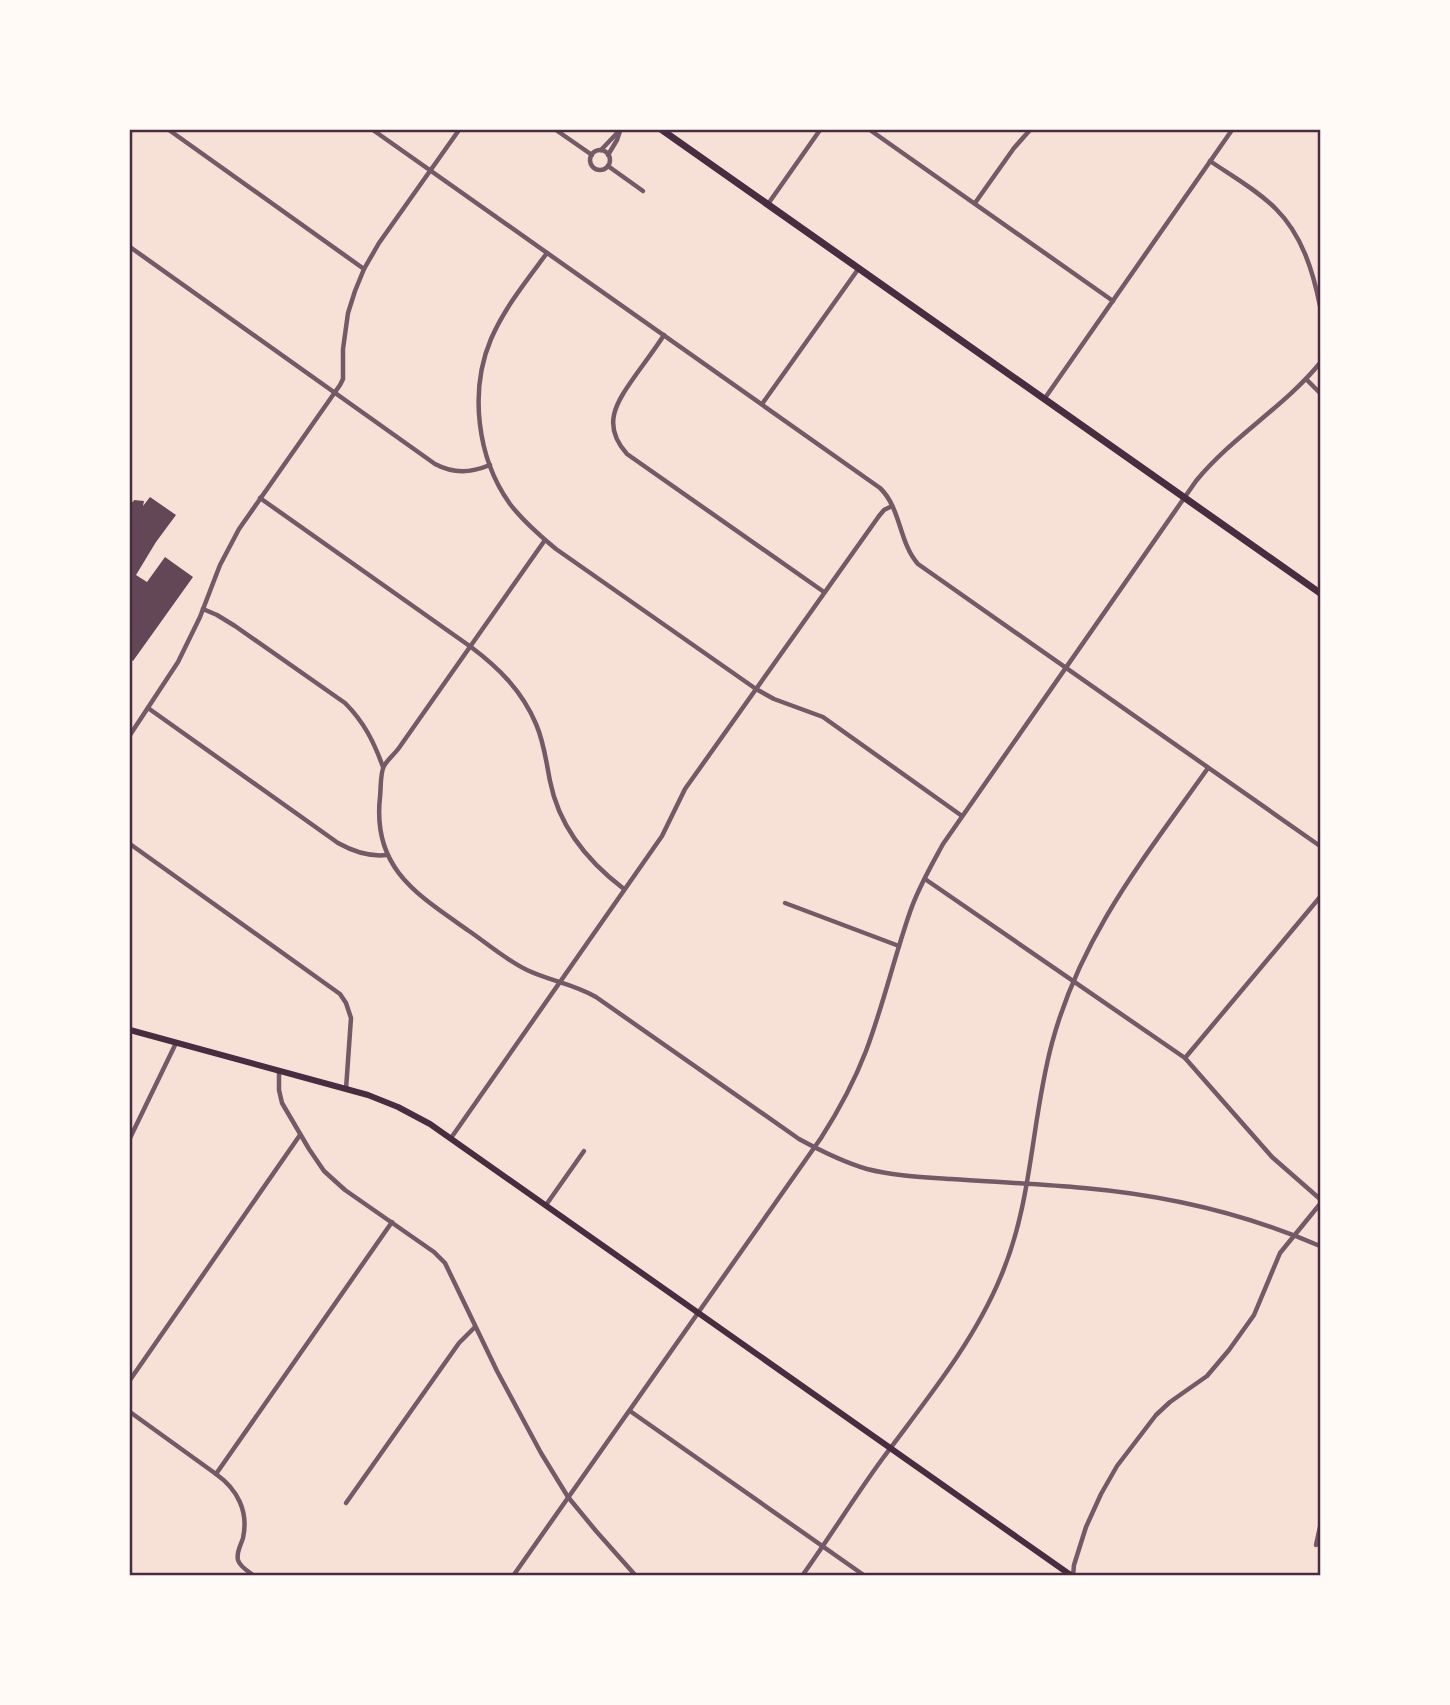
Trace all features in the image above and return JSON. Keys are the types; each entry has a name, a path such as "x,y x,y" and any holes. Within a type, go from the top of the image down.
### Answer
{"main road":[{"path":"662,130 1321,593"},
{"path":"130,1030 368,1095 430,1124 1072,1576"}],"street":[{"path":"169,130 364,269"},
{"path":"373,130 880,488 887,496 911,554 918,564 1321,846"},
{"path":"130,735 178,662 228,548 260,498 336,393 343,379 343,349 348,313 364,269 379,243 459,130"},
{"path":"556,130 592,155"},
{"path":"600,151 608,155 610,161 602,170 594,168 590,162 592,155 600,151 620,130"},
{"path":"608,155 620,130"},
{"path":"768,204 820,130"},
{"path":"870,130 1113,301"},
{"path":"975,203 1030,130"},
{"path":"1044,399 1232,130"},
{"path":"1210,161 1269,202 1283,217 1295,233 1307,258 1321,306"},
{"path":"608,166 643,191"},
{"path":"130,247 444,468 466,472 489,465"},
{"path":"547,253 503,316 492,337 480,383 482,440 489,465 511,506 545,540 756,689 774,699 823,717 962,816"},
{"path":"762,404 859,268"},
{"path":"664,335 620,396 613,426 617,440 627,454 824,592"},
{"path":"513,1576 839,1109 857,1074 876,1023 911,910 943,844 1203,473 1321,363"},
{"path":"1306,379 1321,393"},
{"path":"260,498 471,647 504,675 530,710 542,741 555,801 572,837 594,864 624,889"},
{"path":"451,1138 662,836 685,789 878,516 892,506"},
{"path":"383,767 401,746 545,540"},
{"path":"203,609 235,626 345,703 358,717 368,731 383,767 379,819 387,855 403,879 424,900 518,965 538,975 578,987 597,997 777,1124 814,1147 849,1163 888,1173 1096,1189 1154,1198 1227,1214 1321,1246"},
{"path":"148,708 338,843 366,855 387,855"},
{"path":"802,1576 959,1353 988,1304 1002,1275 1021,1216 1044,1073 1056,1027 1073,982 1089,945 1110,909 1208,768"},
{"path":"130,844 340,994 351,1018 346,1089"},
{"path":"925,879 1185,1058 1267,1152 1321,1199"},
{"path":"1185,1058 1321,897"},
{"path":"785,903 899,946"},
{"path":"130,1138 176,1043"},
{"path":"279,1071 282,1103 316,1161 333,1180 434,1252 445,1263 475,1327 568,1497 636,1576"},
{"path":"130,1380 300,1135"},
{"path":"546,1205 584,1151"},
{"path":"1072,1576 1087,1527 1117,1466 1156,1415 1207,1376 1229,1350 1254,1315 1276,1261 1286,1245 1321,1204"},
{"path":"216,1474 392,1223"},
{"path":"346,1503 459,1343 475,1327"},
{"path":"630,1410 865,1576"},
{"path":"130,1412 230,1485 241,1505 244,1527 237,1557 241,1565 254,1576"},
{"path":"1316,1545 1321,1527"}],"building":[{"path":"150,497 176,515 136,575 147,582 165,557 193,577 133,661 130,659 130,500 144,501 143,506"}]}
